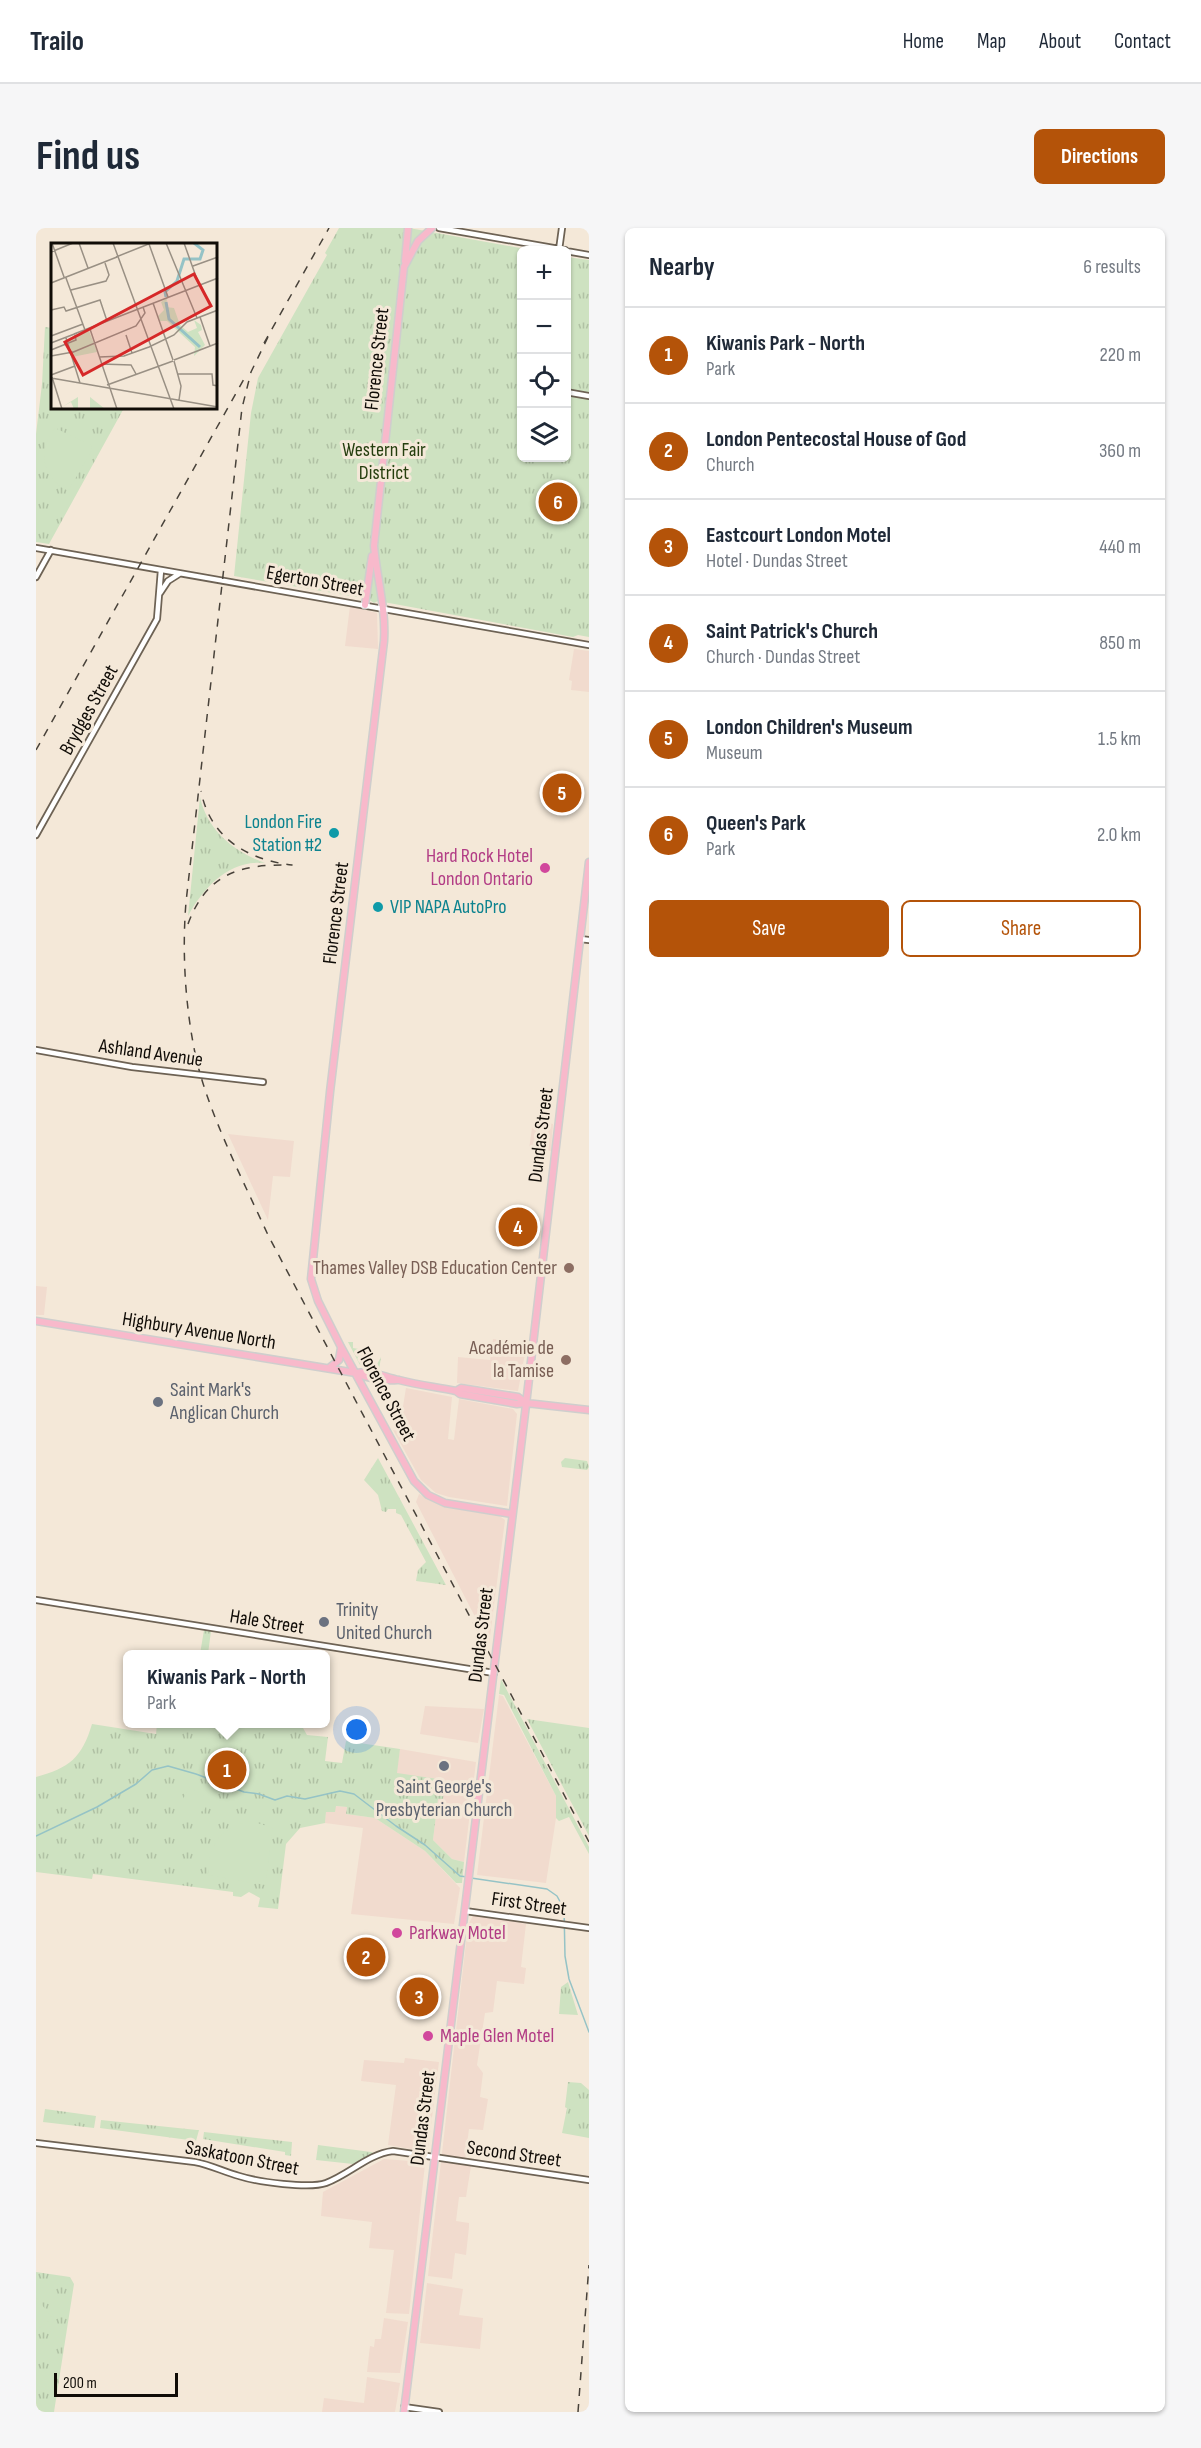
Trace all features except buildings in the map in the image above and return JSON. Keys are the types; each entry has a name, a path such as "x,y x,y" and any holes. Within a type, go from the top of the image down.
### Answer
{"main road":[{"path":"404,267 408,228"},
{"name":"Florence Street","path":"432,228 418,241 404,267 374,546 385,609 384,640 311,1256 311,1279 341,1347 414,1481 428,1495 445,1503 512,1514"},
{"path":"365,605 374,546"},
{"name":"Dundas Street","path":"404,2410 494,1673 589,862"},
{"name":"Highbury Avenue North","path":"36,1321 328,1368 356,1373 368,1378 398,1380 517,1404 589,1410"},
{"path":"328,1368 339,1360 341,1347"}],"street":[{"path":"440,228 540,246"},
{"path":"562,228 562,246"},
{"path":"571,252 589,255"},
{"path":"571,393 589,396"},
{"name":"Egerton Street","path":"36,548 589,645"},
{"path":"36,577 51,550"},
{"name":"Brydges Street","path":"36,835 157,619 161,570"},
{"path":"158,596 168,581 182,574"},
{"path":"580,939 589,940"},
{"name":"Ashland Avenue","path":"36,1050 132,1067 263,1082"},
{"name":"Hale Street","path":"36,1600 494,1673"},
{"name":"First Street","path":"465,1911 589,1928"},
{"name":"Saskatoon Street","path":"36,2143 195,2162 212,2165 249,2179 308,2186 328,2182 385,2152 393,2151 435,2158"},
{"name":"Second Street","path":"435,2158 589,2180"},
{"path":"404,2410 439,2412"}],"shaded area":[{"path":"350,606 377,613 378,649 345,646"},
{"path":"574,649 589,651 589,692 571,690 572,681 569,680"},
{"path":"533,1121 553,1124 551,1151 529,1149"},
{"path":"228,1134 294,1141 290,1177 273,1176 268,1220"},
{"path":"36,1286 47,1287 44,1315 36,1315"},
{"path":"493,1339 527,1343 518,1391 457,1383 458,1357 490,1360"},
{"path":"406,1388 452,1397 448,1439 454,1440 459,1399 513,1409 517,1414 507,1506 449,1497 436,1493 421,1480 393,1430 399,1431"},
{"path":"419,1494 442,1506 498,1515 505,1520 489,1644 416,1502"},
{"path":"499,1695 503,1696 556,1796 556,1818 546,1883 477,1875"},
{"path":"425,1706 484,1709 478,1743 420,1734"},
{"path":"400,1749 476,1762 464,1862 452,1859 433,1840 438,1798 442,1799 396,1773"},
{"path":"335,1806 347,1807 346,1814 375,1818 425,1851 460,1888 454,1924 351,1914 363,1828 325,1823 326,1811"},
{"path":"474,1914 526,1924 521,1967 526,1968 524,1984 497,1981 493,2012 485,2013 477,2065 483,2073 480,2097 488,2099 483,2130 469,2129 465,2160 471,2166 466,2197 459,2197 456,2221 469,2223 466,2255 455,2253 452,2279 428,2276 468,1925"},
{"path":"405,2058 439,2062 428,2149 422,2151 388,2145 396,2085 361,2081 364,2060 404,2063"},
{"path":"384,2159 424,2162 425,2164 409,2314 386,2313 394,2250 369,2248 372,2222 321,2216 323,2192"},
{"path":"427,2283 463,2289 459,2315 483,2318 480,2349 420,2343"},
{"path":"384,2318 408,2322 400,2373 367,2372 370,2346 374,2347 375,2339 381,2339"},
{"path":"367,2377 400,2383 395,2412 322,2412 324,2398 364,2403"}],"green space":[{"name":"Western Fair District","path":"339,228 409,228 517,247 517,462 571,462 571,258 589,260 589,637 578,635 573,637 378,601 374,603 368,599 234,576 251,413 258,378 327,255 325,253"},
{"path":"45,327 51,328 51,410 123,410 49,544 36,542 36,434"},
{"path":"55,428 91,445 92,450 68,491 52,479 45,463 46,446"},
{"path":"200,797 209,820 223,838 243,853 265,863 240,866 219,877 194,905 188,916"},
{"path":"348,1342 353,1342 353,1348 370,1351 364,1359 368,1366 376,1366 381,1357 379,1370 360,1365"},
{"path":"378,1458 446,1585 416,1581 418,1570 426,1562 401,1515 396,1513 396,1509 382,1511 378,1495 364,1480"},
{"path":"565,1458 587,1461 589,1467 587,1470 562,1467 561,1462"},
{"path":"204,1630 211,1631 209,1650 201,1650"},
{"path":"501,1679 589,1847 589,1854 569,1817 559,1821 556,1818 556,1796 504,1695 499,1694"},
{"path":"527,1719 589,1728 589,1836"},
{"path":"92,1724 156,1734 157,1728 303,1728 307,1735 328,1737 325,1761 342,1763 346,1741 400,1749 397,1773 445,1780 443,1799 438,1799 433,1840 452,1859 464,1862 462,1883 456,1883 425,1851 375,1818 346,1814 347,1807 336,1806 335,1812 326,1812 325,1823 300,1828 286,1844 278,1909 258,1907 260,1898 249,1892 241,1897 233,1896 233,1892 93,1874 92,1879 36,1872 36,1777 57,1770 73,1760 88,1736"},
{"path":"189,1787 207,1797 205,1809 198,1814 189,1814 179,1807"},
{"path":"251,1821 273,1828 265,1885 208,1875 211,1854 218,1839 231,1828"},
{"path":"568,1982 578,2015 559,2014 561,1987"},
{"path":"568,2082 581,2083 589,2090 589,2138 562,2133 567,2108 565,2107"},
{"path":"45,2109 96,2116 94,2128 43,2122"},
{"path":"101,2120 199,2130 196,2141 100,2128"},
{"path":"204,2132 292,2142 291,2156 285,2155 285,2152 203,2139"},
{"path":"318,2145 374,2153 353,2164 316,2160"},
{"path":"36,2272 70,2277 74,2284 54,2412 36,2412"},
{"path":"36,2297 52,2318 36,2331"}],"waterway":[{"path":"36,1836 97,1807 136,1784 152,1770 168,1766 275,1800 287,1796 305,1799 340,1791 354,1794 425,1845 460,1876 467,1877"},
{"path":"471,1878 547,1889 557,1896 564,1909 565,1956 569,1979 589,2032"}],"railway":[{"path":"264,343 329,228"},
{"path":"268,337 251,372 242,408 186,902 185,978 195,1053 217,1122 268,1235 589,1842"},
{"path":"36,750 244,379"},
{"path":"188,924 205,893 216,882 228,875 257,866 292,865 260,858 233,844 213,822 201,791"},
{"path":"578,2412 589,2265"}],"place":[{"name":"Queen's Park","path":"558,502"},
{"name":"London Children's Museum","path":"562,793"},
{"name":"London Fire Station #2","path":"334,833"},
{"name":"Hard Rock Hotel London Ontario","path":"545,868"},
{"name":"VIP NAPA AutoPro","path":"378,907"},
{"name":"Saint Patrick's Church","path":"518,1227"},
{"name":"Thames Valley DSB Education Center","path":"569,1268"},
{"name":"Académie de la Tamise","path":"566,1360"},
{"name":"Saint Mark's Anglican Church","path":"158,1402"},
{"name":"Trinity United Church","path":"324,1622"},
{"name":"Saint George's Presbyterian Church","path":"444,1766"},
{"name":"Kiwanis Park - North","path":"227,1770"},
{"name":"Parkway Motel","path":"397,1933"},
{"name":"London Pentecostal House of God","path":"366,1957"},
{"name":"Eastcourt London Motel","path":"419,1997"},
{"name":"Maple Glen Motel","path":"428,2036"}]}
